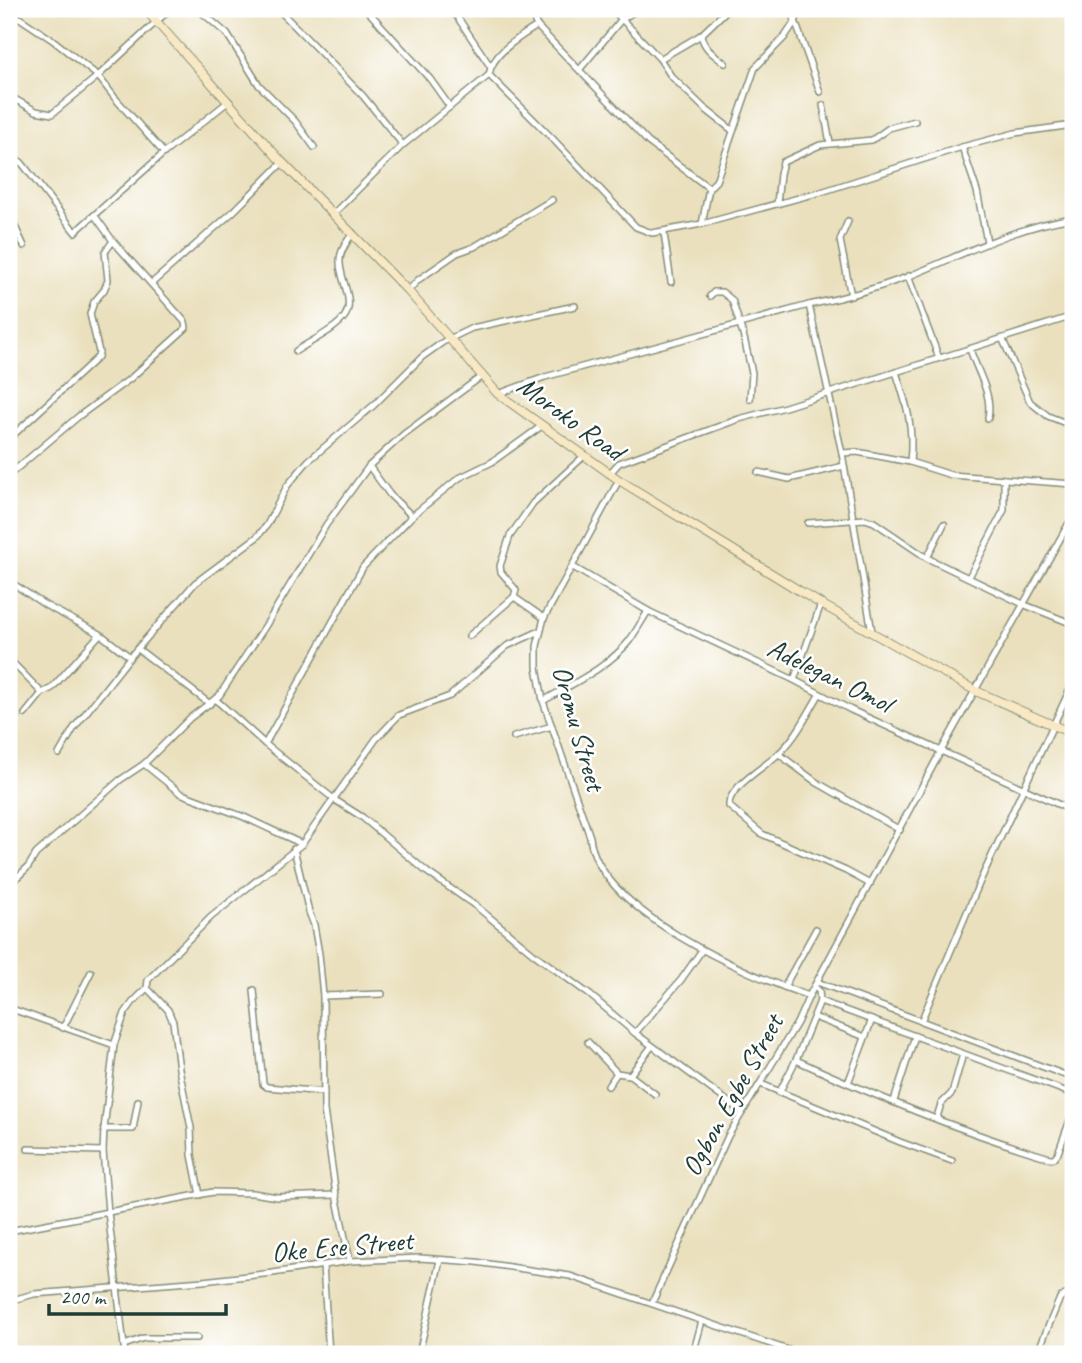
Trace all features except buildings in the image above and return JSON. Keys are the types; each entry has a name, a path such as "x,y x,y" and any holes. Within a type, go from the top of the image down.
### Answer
{"street":[{"name":"Moroko Road","path":"145,9 283,162 408,291 498,394 609,474 821,604 976,691 1073,734"},
{"path":"9,96 36,111 52,114 99,76 170,9"},
{"path":"198,9 227,34 259,85 295,121 314,147"},
{"path":"278,9 363,96 403,145"},
{"path":"366,9 430,79 450,107"},
{"path":"452,9 490,66"},
{"path":"529,9 537,26 648,142 709,188"},
{"path":"612,9 660,60 671,76 732,130"},
{"path":"580,69 621,20 638,9"},
{"path":"660,60 701,35 728,9"},
{"path":"791,9 820,92"},
{"path":"9,11 99,76 164,153"},
{"path":"702,224 709,188 716,181 755,68 784,38 796,20"},
{"path":"334,213 403,145 489,75 490,66 513,42 537,26"},
{"path":"701,35 702,43 725,63"},
{"path":"489,75 636,227 652,233 664,233 777,204 1015,133 1073,125"},
{"path":"9,163 21,162 75,232 164,153 229,101"},
{"path":"823,105 830,144"},
{"path":"777,204 783,162 809,149 872,140 889,128 915,121"},
{"path":"962,147 976,191 987,242"},
{"path":"152,283 234,211 283,162"},
{"path":"408,291 418,280 457,253 474,247 552,200"},
{"path":"9,214 24,246"},
{"path":"9,475 79,416 131,378 183,334 186,328 185,322 113,241 95,216"},
{"path":"498,394 545,377 851,296 908,276 987,242 1051,221 1073,218"},
{"path":"848,221 840,240 851,296"},
{"path":"296,351 347,313 340,263 347,241 353,233"},
{"path":"664,233 671,282"},
{"path":"9,439 98,357 90,314 108,280 105,252 113,241"},
{"path":"908,276 939,358"},
{"path":"710,296 714,292 728,295 740,324 752,373 750,399"},
{"path":"810,305 842,453 872,632"},
{"path":"59,754 74,728 130,657 195,583 257,537 267,525 287,486 308,461 374,405 422,357 443,342 472,328 575,306"},
{"path":"609,474 619,463 739,419 1073,318"},
{"path":"1003,340 1030,402 1048,416 1073,426"},
{"path":"970,349 988,396 988,418"},
{"path":"896,372 913,431 910,462"},
{"path":"9,885 28,867 36,854 120,780 144,764 190,718 223,692 326,525 369,466 404,434 482,376"},
{"path":"265,744 363,567 412,516 459,478 492,462 543,425"},
{"path":"842,453 857,452 910,462 951,475 1073,484"},
{"path":"469,636 514,597 516,590 501,572 500,566 510,536 518,522 533,503 584,456"},
{"path":"369,466 390,495 412,516"},
{"path":"758,472 789,479 844,466"},
{"path":"969,577 1004,510 1004,479"},
{"name":"Oromu Street","path":"619,480 544,618 537,646 537,667 543,701 590,837 592,851 613,885 622,895 702,950"},
{"path":"819,695 779,754 754,772 729,798 729,806 762,834 870,884 1073,516"},
{"path":"808,523 865,519 882,526 927,558 1025,605 1073,624"},
{"path":"927,558 944,524"},
{"name":"Adelegan Omol","path":"573,567 648,611 794,680 819,695 1073,810"},
{"path":"9,581 46,605 100,634 130,657"},
{"path":"514,597 544,618"},
{"path":"794,680 821,604"},
{"path":"543,701 586,676 621,649 648,611"},
{"path":"124,1354 103,1151 114,1045 125,1013 147,988 148,980 211,917 302,844 376,739 402,712 450,696 507,646 540,631"},
{"path":"25,714 100,634"},
{"path":"138,649 212,702 635,1033 742,1112"},
{"path":"9,659 42,693"},
{"path":"922,1019 961,924 1073,683"},
{"path":"513,737 552,726"},
{"path":"779,754 816,782 900,830"},
{"path":"144,764 180,793 244,817 302,844"},
{"path":"295,849 319,954 323,996 324,1092 336,1195 350,1261"},
{"name":"Ogbon Egbe Street","path":"652,1303 700,1195 742,1112 797,1023 870,884"},
{"path":"784,987 816,929"},
{"path":"635,1033 681,980 702,950 809,996"},
{"path":"63,1028 91,972"},
{"path":"779,1093 820,1001 816,984"},
{"path":"816,984 922,1019 1073,1078"},
{"path":"147,988 168,1010 173,1023 200,1195"},
{"path":"254,990 263,1084 267,1087 324,1092"},
{"path":"323,996 382,994"},
{"path":"820,1001 871,1022 915,1035 1073,1094"},
{"path":"9,1008 114,1045"},
{"path":"814,1017 865,1037"},
{"path":"848,1083 871,1022"},
{"path":"894,1101 915,1035"},
{"path":"588,1042 617,1073 630,1075 656,1094"},
{"path":"630,1075 652,1046"},
{"path":"937,1117 941,1104 952,1093 963,1054"},
{"path":"796,1060 848,1083 1020,1149 1054,1158 1073,1112"},
{"path":"608,1086 617,1073"},
{"path":"761,1084 952,1161"},
{"path":"104,1129 133,1129 138,1101"},
{"path":"27,1149 103,1151"},
{"path":"9,1229 200,1195 236,1192 277,1197 336,1195"},
{"name":"Oke Ese Street","path":"9,1301 34,1294 203,1281 350,1261 420,1258 476,1262 570,1276 652,1303"},
{"path":"419,1354 440,1260"},
{"path":"323,1266 329,1354"},
{"path":"1037,1354 1060,1298 1065,1295 1073,1299"},
{"path":"652,1303 781,1351 800,1354"},
{"path":"693,1354 702,1321"},
{"path":"124,1346 144,1338 197,1338"}]}
